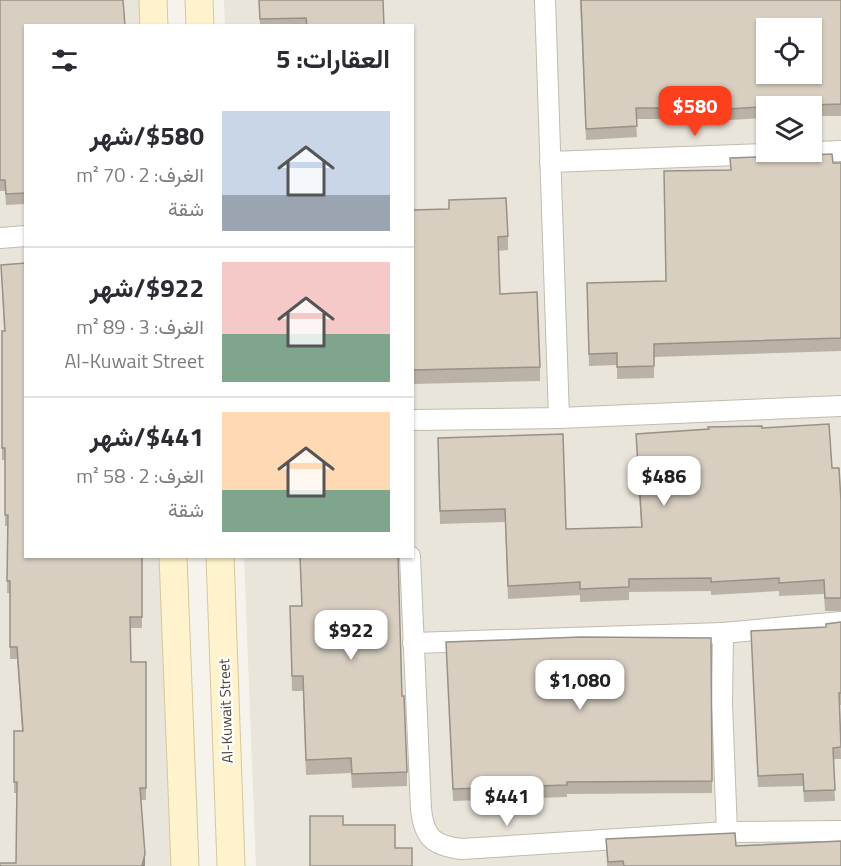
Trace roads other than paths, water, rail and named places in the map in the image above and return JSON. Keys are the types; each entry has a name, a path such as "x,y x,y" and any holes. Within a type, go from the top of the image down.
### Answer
{"main road":[{"path":"153,0 154,24"},
{"path":"199,0 200,24"},
{"path":"173,558 185,866"},
{"name":"Al-Kuwait Street","path":"220,558 231,866"}],"street":[{"path":"545,0 559,418"},
{"path":"550,162 841,151"},
{"path":"0,237 24,237"},
{"path":"414,420 559,418 841,406"},
{"path":"410,558 421,809 423,826 432,839 444,847 462,849 727,832 841,831"},
{"path":"413,643 723,633 841,622"},
{"path":"723,633 727,832"}]}
